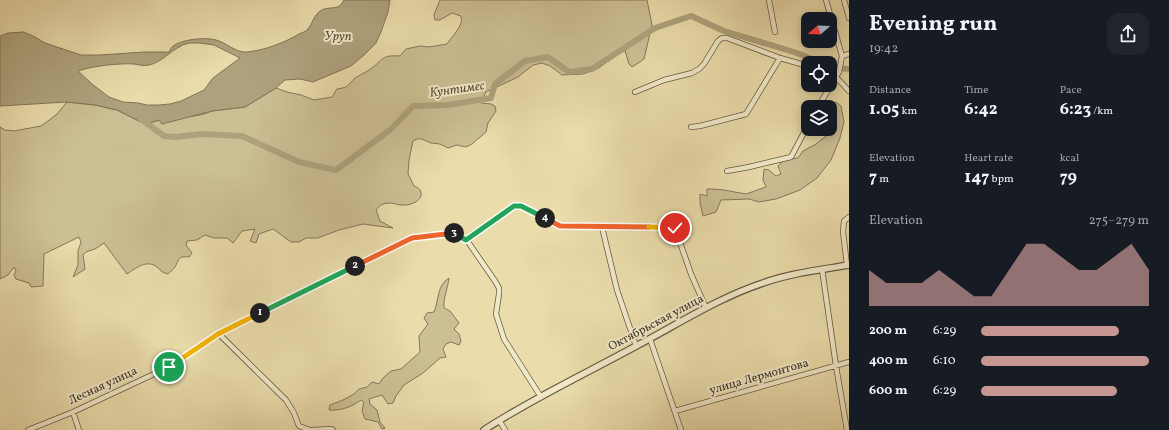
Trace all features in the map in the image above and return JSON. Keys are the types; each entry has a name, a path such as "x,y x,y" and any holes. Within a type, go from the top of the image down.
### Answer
{"street":[{"path":"769,0 775,32"},
{"path":"826,0 842,56 841,66 837,75"},
{"path":"844,0 849,18"},
{"path":"635,92 659,82 692,73 699,69 704,64 718,41 722,38 727,38 780,58 801,64"},
{"path":"842,56 849,54"},
{"path":"691,127 746,114 780,58"},
{"path":"837,78 849,91"},
{"path":"727,171 791,157 802,136"},
{"path":"541,397 504,339 496,314 499,288 466,240 514,206 521,206 560,226 675,228 691,274 706,308"},
{"path":"848,265 843,232 844,221 849,217"},
{"path":"602,227 617,290 636,346"},
{"name":"Лесная улица","path":"28,430 73,412 169,367 218,334 412,238 455,232 466,240"},
{"name":"Октябрьская улица","path":"484,430 541,397 724,299 762,283 792,274 848,265"},
{"path":"822,269 847,430"},
{"path":"218,334 286,400 294,413 299,426 311,430 333,430"},
{"path":"650,338 681,430"},
{"name":"улица Лермонтова","path":"675,411 849,362"},
{"path":"73,412 79,430"},
{"path":"499,420 505,430"}],"shaded area":[{"path":"440,0 647,0 652,25 644,59 632,67 629,64 625,51 620,52 599,68 583,74 562,75 550,66 542,63 533,65 518,77 486,92 481,103 495,106 496,111 488,123 486,132 472,144 466,147 457,145 448,148 422,139 413,141 408,174 414,186 421,191 419,200 408,205 389,203 383,204 376,210 380,221 393,228 363,224 339,230 318,238 306,238 299,242 291,242 273,229 259,234 256,243 250,241 255,229 242,231 233,243 227,238 214,238 205,235 197,240 187,241 186,245 192,253 189,257 180,258 168,274 162,272 153,265 145,264 127,274 104,243 83,255 85,269 73,277 78,265 78,251 81,242 79,237 44,254 43,286 31,287 29,283 16,279 14,275 16,271 14,267 8,275 0,279 0,127 5,130 14,131 41,126 56,115 67,102 95,105 117,110 145,124 160,120 200,115 212,111 245,107 276,88 314,100 332,97 337,89 348,86 355,78 384,58 390,56 400,56 406,49 420,46 429,47 447,44 461,23 461,16 452,13 440,20 435,20 434,15"},
{"path":"837,103 841,106 844,122 840,138 831,160 817,178 800,190 776,199 759,202 749,199 721,200 716,212 703,216 700,203 700,194 707,196 707,189 746,194 766,187 763,180 764,169 769,170 776,176 781,174 778,166 780,164 787,160 798,158 803,151 816,144 826,136 837,136"},
{"path":"449,278 444,300 444,308 450,311 459,323 454,329 459,334 461,341 459,345 451,342 446,344 443,349 446,357 440,358 423,373 404,385 393,403 388,404 382,395 369,399 370,404 377,410 380,422 385,428 382,429 378,422 365,419 362,411 364,402 361,400 346,408 329,410 330,405 354,394 359,389 367,387 372,382 379,384 391,371 401,369 420,352 419,336 428,324 424,318 427,313 434,312 440,289"}],"water":[{"name":"Уруп","path":"344,0 390,0 388,12 376,43 351,66 313,82 300,79 285,80 276,88 245,107 212,111 162,124 159,120 145,124 117,110 95,105 67,102 0,106 0,36 8,33 24,32 45,43 81,55 169,52 176,44 187,40 200,39 220,41 239,51 247,52 274,46 304,32 309,28 315,16 319,12 342,4","holes":["200,43 214,45 240,58 213,78 204,90 181,101 170,104 147,105 123,102 109,97 78,71 114,64 154,64 183,45"]}],"waterway":[{"name":"Кунтимес","path":"141,119 164,136 176,137 202,134 242,136 299,162 336,170 391,129 413,106 448,105 491,98 495,84 525,61 548,57 569,72 592,69 655,28 691,16 724,31 805,56"},
{"name":"Кунтимес","path":"837,68 849,69"}],"route":[{"path":"169,367 218,334 412,238 455,232 466,240 514,206 521,206 560,226 675,228"}]}
